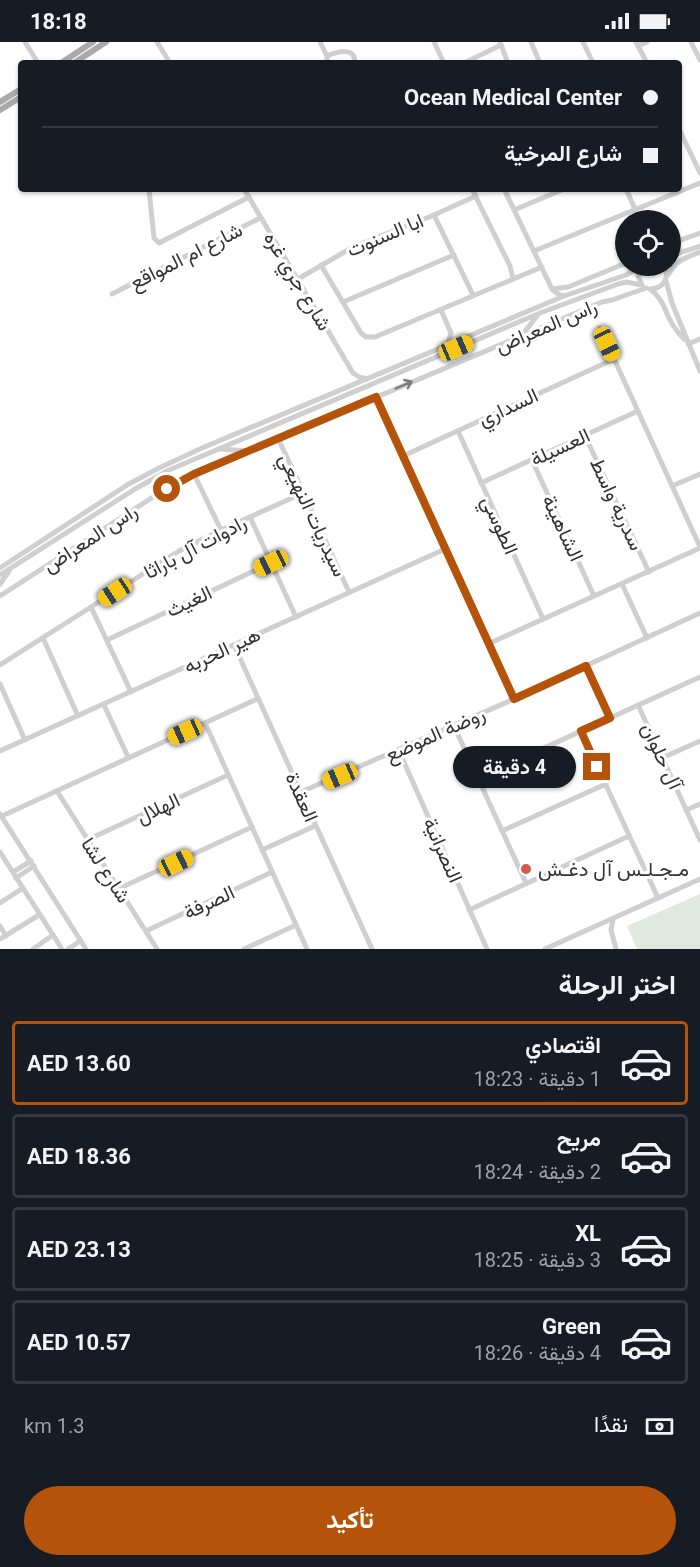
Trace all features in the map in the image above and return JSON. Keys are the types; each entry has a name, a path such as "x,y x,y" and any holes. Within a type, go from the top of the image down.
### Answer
{"main road":[{"path":"66,60 93,42"},
{"path":"79,60 106,42"},
{"path":"0,102 18,91"},
{"path":"0,110 18,99"}],"street":[{"path":"25,42 36,60"},
{"path":"158,42 168,60"},
{"path":"320,42 327,60 336,53 347,52 355,60"},
{"path":"434,42 443,60"},
{"path":"531,42 539,60"},
{"path":"583,42 592,60"},
{"path":"645,60 637,44 647,42"},
{"path":"691,42 700,60"},
{"path":"470,60 500,44 507,60"},
{"path":"682,140 698,163 700,173"},
{"path":"682,190 700,183"},
{"path":"149,192 154,238 159,243 249,197"},
{"name":"شارع جري غره","path":"246,192 353,373"},
{"path":"474,192 510,266 513,278"},
{"path":"505,192 552,289 552,296 548,303"},
{"path":"514,210 557,192"},
{"path":"627,192 635,209"},
{"path":"534,251 678,192"},
{"name":"ابا السنوت","path":"298,279 353,247 476,196"},
{"path":"434,215 473,296"},
{"name":"شارع ام المواقع","path":"112,294 260,218"},
{"path":"681,240 700,233"},
{"path":"681,252 700,246"},
{"path":"646,287 659,287 681,259 700,252"},
{"path":"343,302 454,255"},
{"path":"321,265 361,333 366,337 375,337 542,267"},
{"name":"راس المعراض","path":"552,289 568,287 615,268"},
{"name":"راس المعراض","path":"0,575 127,485 159,468 564,296 623,276"},
{"path":"638,276 646,287 657,294 674,326 688,344"},
{"path":"666,276 668,292 700,371"},
{"name":"راس المعراض","path":"0,568 11,565 169,470 216,449 540,313 626,282 646,287"},
{"name":"راس المعراض","path":"0,596 150,499 194,474 602,302 646,287"},
{"path":"552,289 564,296"},
{"path":"441,310 451,333 447,345"},
{"path":"521,336 540,313"},
{"path":"488,644 700,548 600,328"},
{"path":"451,333 464,338"},
{"path":"688,344 700,339"},
{"name":"السداري","path":"403,456 614,359"},
{"path":"349,386 353,373 366,379"},
{"path":"376,397 514,699"},
{"name":"العسيلة","path":"481,483 638,411"},
{"name":"الطوسي","path":"458,431 543,619"},
{"name":"سدرية واسط","path":"585,436 649,572"},
{"name":"سيدريات النهيعي","path":"278,438 349,592"},
{"path":"216,449 248,451"},
{"name":"الشاهينة","path":"532,460 594,596"},
{"path":"194,474 220,530"},
{"path":"672,486 700,474"},
{"name":"رادوات آل باراثا","path":"0,665 179,551 303,493"},
{"path":"250,517 296,617"},
{"name":"هير الحربه","path":"0,751 445,549"},
{"path":"0,561 11,565 0,584"},
{"name":"الغيث","path":"107,640 271,563"},
{"path":"622,584 647,638"},
{"path":"91,607 131,692"},
{"name":"روضة الموضع","path":"301,792 399,751 700,614"},
{"path":"43,638 78,716"},
{"name":"العقدة","path":"234,645 372,949"},
{"path":"586,666 610,718"},
{"path":"478,778 700,677"},
{"path":"0,684 25,740"},
{"path":"86,949 1,815 257,699"},
{"path":"104,705 128,757"},
{"name":"آل حلوان","path":"638,705 700,840"},
{"path":"204,723 307,949"},
{"path":"454,726 526,883"},
{"path":"581,731 658,898"},
{"path":"662,758 700,741"},
{"name":"النصرانية","path":"399,751 487,949"},
{"name":"الهلال","path":"87,840 228,775"},
{"path":"502,831 606,784"},
{"name":"شارع لشا","path":"57,791 157,949"},
{"path":"686,810 700,804"},
{"path":"262,850 315,826"},
{"path":"118,889 252,827"},
{"path":"469,910 629,836"},
{"path":"0,852 62,949"},
{"path":"14,875 32,864"},
{"name":"الصرفة","path":"146,931 272,873"},
{"path":"545,949 700,879"},
{"path":"0,903 23,888"},
{"path":"0,939 39,915"},
{"path":"613,918 610,930 615,949"},
{"path":"604,922 609,928 615,949"},
{"path":"244,949 296,925"},
{"path":"0,926 6,936"},
{"path":"33,949 53,935"},
{"path":"68,949 80,941"}],"shaded area":[{"path":"700,894 700,949 637,949 627,926"}],"place":[{"name":"مـجـلـس آل دغـش","path":"526,869"}],"route":[{"path":"167,489 194,474 376,397 514,699 586,666 610,718 581,731 597,767"}]}
